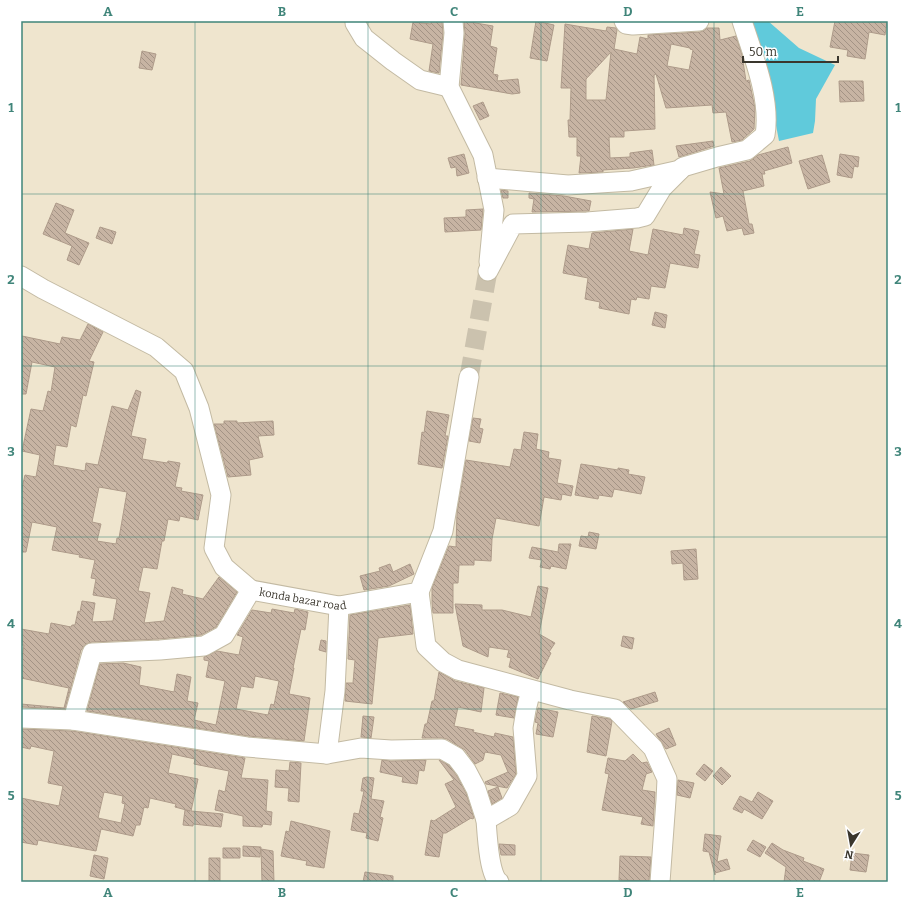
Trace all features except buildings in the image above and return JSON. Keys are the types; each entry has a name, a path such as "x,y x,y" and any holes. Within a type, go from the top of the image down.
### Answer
{"street":[{"path":"355,21 364,38 420,80 449,87"},
{"path":"453,21 454,32 449,87 483,155 494,210 488,271 513,224 587,222 645,216 662,188 683,167 747,150 765,135 765,110 762,86 742,21"},
{"path":"624,21 626,24 633,25 699,21"},
{"path":"487,178 568,185 631,181 680,170"},
{"path":"21,276 43,289 156,347 184,371 199,408 221,495 214,548 224,567 250,590"},
{"path":"469,378 443,531 419,592 426,646 443,662 458,670 570,700 615,709 652,748 667,780 660,882"},
{"name":"konda bazar road","path":"73,720 92,652 160,650 204,646 224,635 250,590 339,606 419,592"},
{"path":"327,754 335,691 339,606"},
{"path":"486,820 510,806 526,776 523,728 531,690"},
{"path":"21,718 73,720 247,747 327,754 361,748 391,750 442,749 456,757 466,770 476,789 486,820 492,870 496,880 499,882"}],"water":[{"path":"751,21 768,21 799,48 835,65 816,99 813,133 779,141 765,68"}],"tunnel":[{"path":"469,377 488,271"}]}
